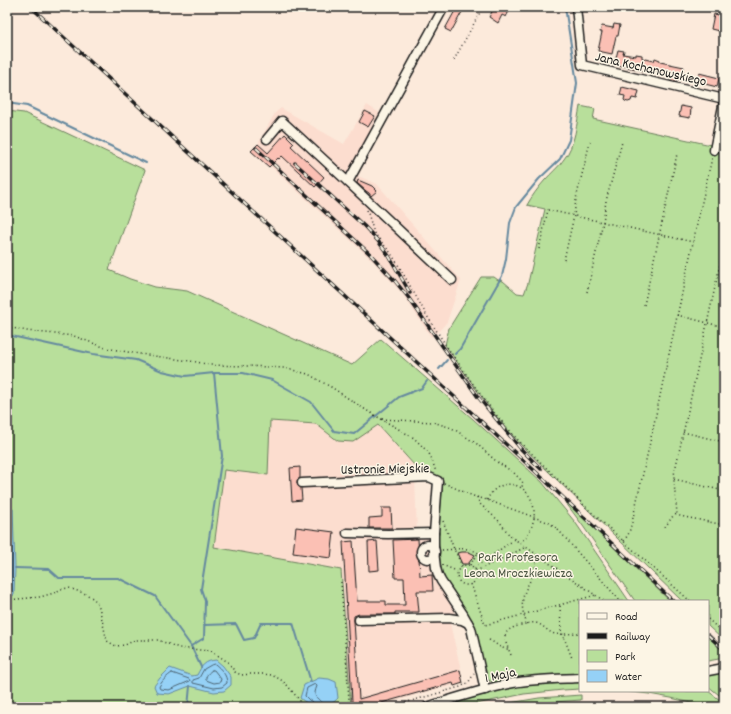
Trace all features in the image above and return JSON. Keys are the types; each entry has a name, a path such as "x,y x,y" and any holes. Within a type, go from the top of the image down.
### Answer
{"street":[{"path":"348,182 444,7"},
{"name":"Jana Kochanowskiego","path":"576,7 582,65 724,100"},
{"path":"714,150 724,100"},
{"path":"267,139 282,121 452,280"},
{"name":"Ustronie Miejskie","path":"302,483 429,477 438,481 434,532 435,562 443,585 468,622 485,690"},
{"path":"347,533 388,534 434,532"},
{"path":"434,551 434,556 428,559 424,558 443,585"},
{"path":"359,620 449,618 468,622"},
{"path":"709,671 724,668"},
{"name":"1 Maja","path":"427,707 513,683 579,678"}],"path":[{"path":"454,60 483,7"},
{"path":"564,260 574,216 576,199 590,142"},
{"path":"587,292 603,222 606,201 622,142"},
{"path":"624,541 630,533 714,150"},
{"path":"644,305 677,154"},
{"path":"364,197 374,233 396,261 427,316 483,398 517,439 589,510 689,600"},
{"path":"539,249 548,210 693,242"},
{"path":"724,246 674,479 677,513 680,516 724,525"},
{"path":"677,315 724,328"},
{"path":"7,327 27,331 74,336 106,348 197,362 210,366 284,368 308,374 414,438 431,456 438,481 473,496 550,523 619,600"},
{"path":"381,419 433,422 452,428 477,444 497,462 513,472 523,483 522,487"},
{"path":"683,432 724,442"},
{"path":"674,479 724,491"},
{"path":"487,500 493,490 505,485 522,487 527,492 534,507 534,517 531,528 520,543"},
{"path":"477,497 480,504 500,522 510,536 602,600"},
{"path":"665,527 677,513"},
{"path":"441,517 462,566"},
{"path":"474,568 515,540"},
{"path":"476,571 526,547"},
{"path":"434,551 459,548 470,549 478,553 490,564"},
{"path":"470,565 478,553"},
{"path":"526,624 522,600 534,574 537,554"},
{"path":"435,562 457,571"},
{"path":"469,565 476,571 476,578 471,584 466,585 459,582 456,576 457,571 462,566 469,565"},
{"path":"341,582 349,700 347,707"},
{"path":"471,584 485,625 579,600"},
{"path":"7,600 40,597 54,594 61,589 68,588 76,590 94,599 99,607 107,641 116,646 125,645 135,640 158,640 179,648 211,651 228,662 234,672 241,675 263,674 271,675 280,679 287,684 305,707"},
{"path":"580,600 596,596"},
{"path":"560,605 561,630 572,658"},
{"path":"709,620 724,634"},
{"path":"511,655 505,635 511,628 534,622 556,634 579,633"},
{"path":"489,640 493,641 500,648 508,649"},
{"path":"390,707 460,687 468,683 475,672 480,670"}],"shaded area":[{"path":"367,105 388,118 358,176 377,184 461,280 447,322 431,337 402,293 373,261 254,151 275,113 281,108 344,144"},
{"path":"270,421 317,424 338,441 378,425 415,466 417,534 432,534 433,572 436,581 455,610 453,614 448,615 463,683 443,687 376,707 351,707 341,570 214,548 224,470"}],"green space":[{"path":"580,106 595,109 593,119 711,145 710,150 724,153 724,641 709,627 709,600 681,600 519,443 491,410 445,345 449,328 481,277 494,277 503,281 517,293 524,294 528,283 545,209 527,205 547,177 560,165 568,154 575,134"},
{"name":"Park Profesora Leona Mroczkiewicza","path":"7,111 24,113 145,170 109,270 155,287 187,291 352,365 381,339 473,419 542,482 575,522 628,600 579,600 579,673 548,675 495,683 488,680 485,674 473,626 442,575 438,536 443,481 438,476 415,466 378,425 353,442 338,441 316,424 270,421 268,475 224,470 214,547 341,570 351,707 7,707"},
{"path":"566,503 669,600 634,600"},
{"path":"709,638 724,652 724,658 709,661"},
{"path":"724,672 724,699 709,687 709,675"},
{"path":"579,682 579,689 524,694 465,707 439,707 485,693 513,687"},
{"path":"632,692 709,692 724,703 724,707 708,707 649,694"},
{"path":"581,695 581,700 510,707 486,707 539,698"}],"water":[{"path":"13,509 15,568 14,595 7,596 7,510"},
{"path":"216,660 223,666 231,677 231,685 224,691 214,692 190,686 169,694 157,693 154,686 170,668 192,676 197,675 202,666 209,661"},
{"path":"319,678 329,679 336,682 338,698 327,706 314,706 300,698 304,685"}],"building":[{"path":"457,7 463,10 451,32 445,29"},
{"path":"494,7 502,7 509,11 506,17 502,15 498,23 489,17"},
{"path":"714,14 724,16 724,26 720,25 719,31 711,29"},
{"path":"614,24 620,25 612,54 598,51 602,26 613,28"},
{"path":"618,50 624,51 623,54 636,56 636,54 642,55 642,58 654,61 655,58 660,60 660,62 684,67 681,80 670,80 671,76 657,73 658,71 646,68 645,71 618,65 619,62 615,62"},
{"path":"699,73 719,78 717,87 697,82"},
{"path":"622,87 639,91 637,99 632,98 631,101 625,101 625,96 620,95"},
{"path":"681,106 691,108 690,118 679,116"},
{"path":"365,111 375,116 368,127 359,122"},
{"path":"285,134 294,143 291,146 324,177 315,187 282,156 269,167 251,151 258,144 268,153"},
{"path":"358,180 372,186 377,191 371,196 357,183"},
{"path":"300,467 300,478 297,480 297,483 301,488 302,500 292,501 290,468"},
{"path":"382,508 391,508 392,528 369,528 369,518 382,517"},
{"path":"296,527 334,532 331,558 293,553"},
{"path":"418,539 420,576 432,575 433,591 417,591 419,612 359,614 354,616 359,699 460,670 463,683 454,686 453,683 367,707 354,707 352,701 343,542 353,541 357,601 386,601 386,605 405,605 404,578 395,578 393,540"},
{"path":"377,541 379,570 369,571 368,542"},
{"path":"469,552 475,555 468,564 462,564 457,553"}],"waterway":[{"path":"455,354 460,349 502,276 506,259 510,223 516,207 539,179 560,159 569,140 577,83 565,7"},
{"path":"7,103 27,106 146,163"},
{"path":"7,335 93,354 136,360 162,371 185,376 214,373 243,373 272,380 311,402 334,431 354,434 399,397 422,388 427,381"},
{"path":"439,369 447,360"},
{"path":"201,667 191,646 204,638 205,601 201,589 222,456 214,373"},
{"path":"15,568 49,569 59,578 118,578 155,596 191,646"},
{"path":"204,625 236,624 244,640 254,638 261,623 293,623 311,682"},
{"path":"188,707 190,686"}],"railway":[{"path":"31,7 536,472 672,600"},
{"path":"256,148 370,254 395,281 408,297 478,397 520,448 541,469"},
{"path":"295,163 364,226 378,241 389,256 410,293"},
{"path":"709,636 724,650"}]}
